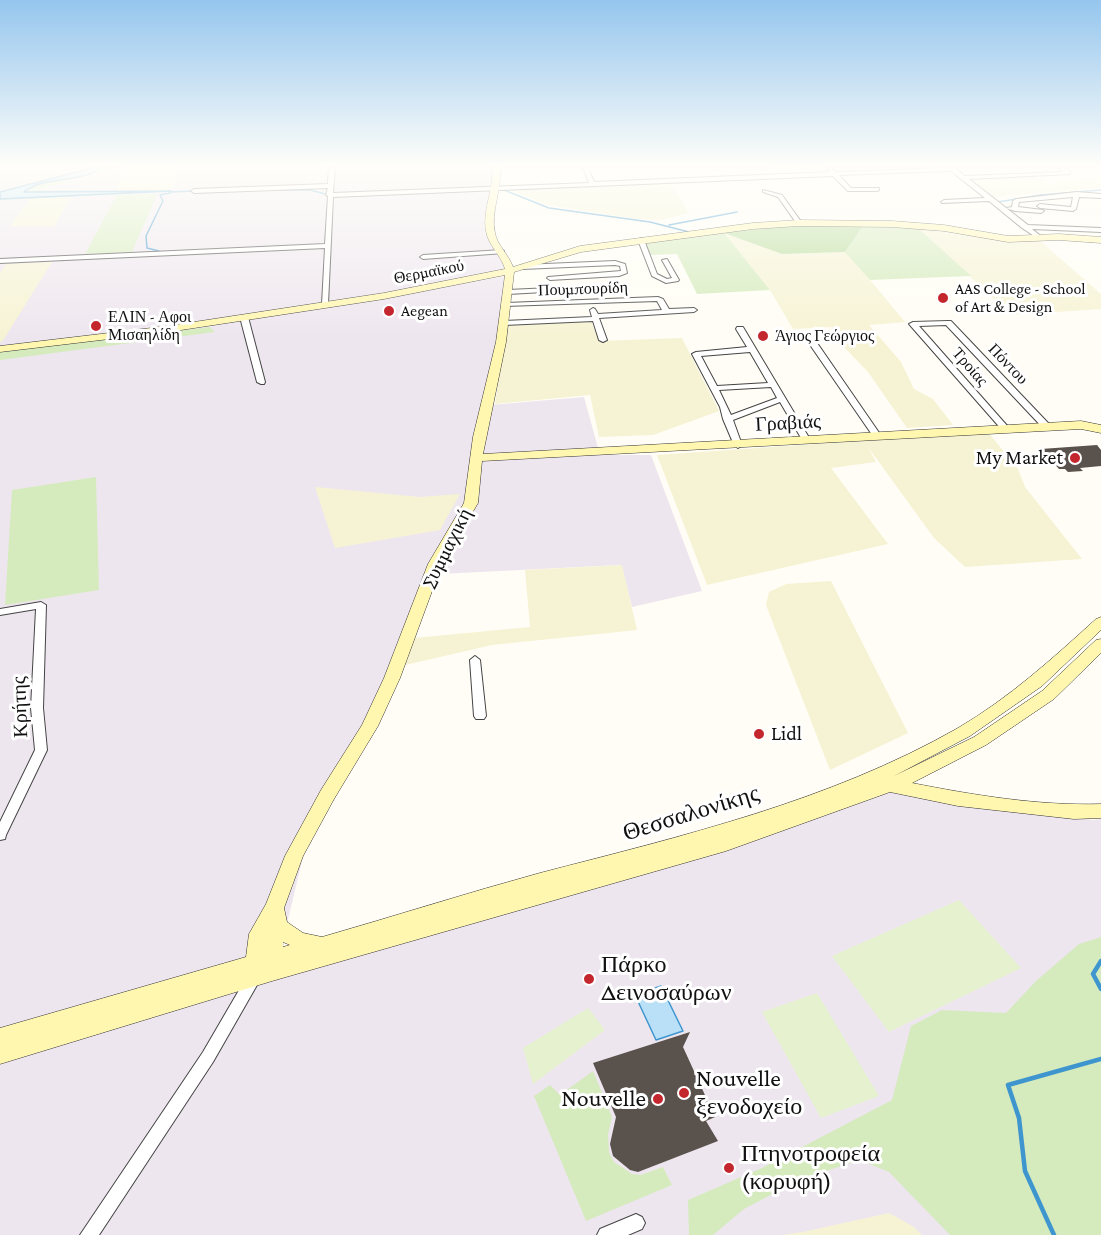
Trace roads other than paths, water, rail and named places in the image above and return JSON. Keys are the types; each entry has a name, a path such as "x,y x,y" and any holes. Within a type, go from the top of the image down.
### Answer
{"street":[{"path":"325,304 328,223"},
{"name":"Συμμαχική","path":"263,968 259,934 274,908 294,856 375,716 435,564 471,502 484,412 497,362 507,298 516,268 502,252 490,231 490,223"},
{"name":"Θερμαϊκού","path":"0,349 168,329 407,292 516,268 572,251 641,240 799,223 913,225 1001,239 1101,240"},
{"path":"1019,223 1040,238"},
{"path":"1042,223 1042,227"},
{"path":"1024,227 1101,230"},
{"path":"641,240 654,275 666,281 676,280 665,260"},
{"path":"0,261 327,246"},
{"path":"572,251 603,340"},
{"path":"423,257 502,252"},
{"path":"516,268 615,263 623,265 625,272 550,278"},
{"path":"507,298 615,287"},
{"name":"Πουμπουρίδη","path":"507,298 590,302 660,299 667,312"},
{"path":"504,323 694,310"},
{"path":"244,317 261,381"},
{"name":"Πόντου","path":"913,324 947,322 1047,427"},
{"name":"Τροίας","path":"913,324 1006,429"},
{"path":"741,329 807,441"},
{"path":"810,339 878,437"},
{"path":"738,445 714,388 696,354 753,350"},
{"path":"714,388 773,385"},
{"path":"727,419 782,399"},
{"name":"Γραβιάς","path":"477,458 1081,425 1101,429"},
{"name":"Κρήτης","path":"0,612 41,605 37,708 41,750 0,835"},
{"name":"Θεσσαλονίκης","path":"263,968 456,904 722,831 859,784 948,742 987,718 1052,670 1101,622"},
{"name":"Θεσσαλονίκης","path":"263,968 726,844 890,785 951,757 1010,722 1048,695 1101,644"},
{"path":"475,660 480,716"},
{"path":"890,785 958,799 1074,812 1101,811"},
{"path":"274,908 275,921 286,934 299,940 324,946"},
{"path":"0,1038 263,968"},
{"path":"0,1054 263,968"},
{"path":"88,1235 208,1057 263,968"},
{"path":"606,1235 636,1223"}],"water":[{"path":"661,986 683,1031 656,1040 635,995"}],"waterway":[{"path":"152,223 146,236 147,248 159,251"},
{"path":"652,223 689,232"},
{"path":"669,225 681,223"},
{"path":"1101,961 1093,974 1101,989"},
{"path":"1054,1235 1025,1171 1019,1118 1008,1085 1101,1059"}],"place":[{"name":"AAS College - School of Art & Design","path":"943,298"},
{"name":"Aegean","path":"389,311"},
{"name":"ΕΛΙΝ - Αφοι Μισαηλίδη","path":"96,326"},
{"name":"Άγιος Γεώργιος","path":"763,336"},
{"name":"My Market","path":"1075,458"},
{"name":"Lidl","path":"759,734"},
{"name":"Πάρκο Δεινοσαύρων","path":"589,979"},
{"name":"Nouvelle ξενοδοχείο","path":"684,1093"},
{"name":"Nouvelle","path":"658,1099"},
{"name":"Πτηνοτροφεία (κορυφή)","path":"729,1168"}]}
